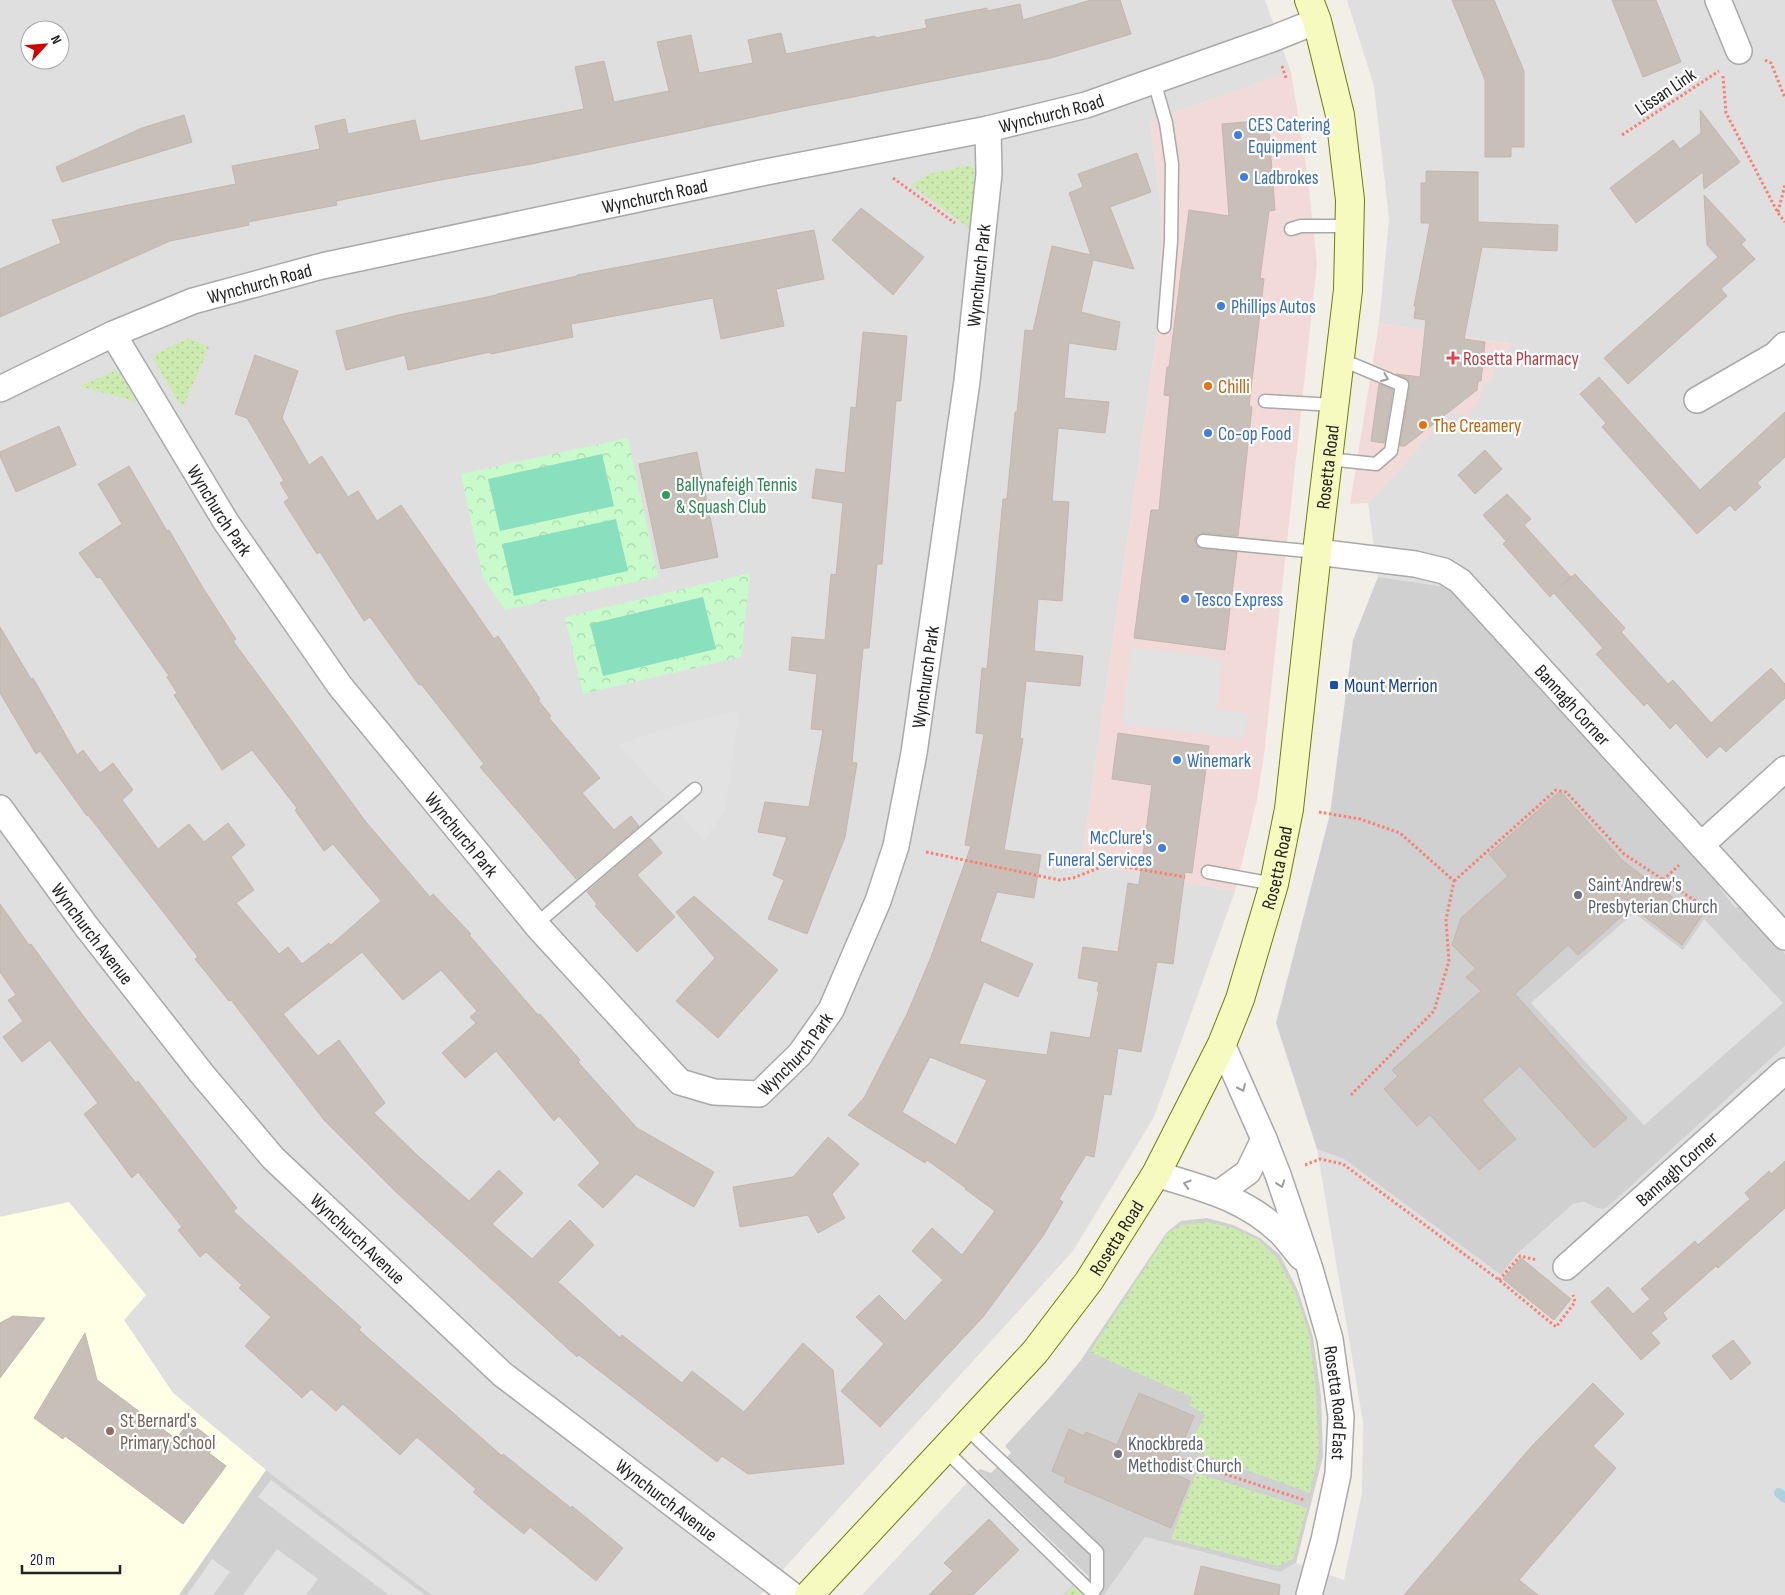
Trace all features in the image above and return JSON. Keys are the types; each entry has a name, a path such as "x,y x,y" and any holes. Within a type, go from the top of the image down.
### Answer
{"street":[{"path":"1718,0 1739,51"},
{"name":"Wynchurch Road","path":"0,389 113,334 193,301 322,266 751,175 988,129 1086,105 1154,81 1313,11"},
{"name":"Rosetta Road","path":"810,1595 1035,1352 1090,1281 1156,1174 1222,1044 1240,999 1274,884 1289,808 1348,290 1350,200 1340,115 1313,11"},
{"name":"Wynchurch Park","path":"113,334 226,522 340,686 536,924 680,1082 714,1092 759,1094 800,1054 831,1010 878,901 896,846 920,714 967,381 989,174 988,129"},
{"path":"1697,400 1775,355 1785,345"},
{"name":"Bannagh Corner","path":"1317,552 1415,564 1444,571 1460,581 1785,937"},
{"path":"1701,844 1785,769"},
{"name":"Wynchurch Avenue","path":"0,808 86,926 202,1074 273,1158 502,1374 792,1595"},
{"name":"Rosetta Road East","path":"1222,1044 1278,1175 1310,1269 1330,1339 1341,1418 1338,1474 1309,1595"},
{"name":"Bannagh Corner","path":"1566,1267 1785,1071"},
{"path":"1219,1193 1248,1172 1264,1139"},
{"name":"Rosetta Road East","path":"1156,1174 1219,1193 1254,1210 1282,1233 1310,1269"}],"lane":[{"path":"1154,81 1166,123 1172,164 1171,241 1164,327"},
{"path":"1291,229 1301,226 1349,226"},
{"path":"1328,459 1376,464 1391,451 1402,385 1340,359"},
{"path":"1265,401 1334,405"},
{"path":"1203,541 1317,552"},
{"path":"536,924 695,789"},
{"path":"1208,872 1274,884"},
{"path":"946,1450 1091,1594 1097,1586 1097,1552 966,1428"}],"path":[{"path":"1739,51 1771,63 1785,98"},
{"name":"Lissan Link","path":"1622,135 1722,69 1726,112 1778,213 1785,222"},
{"path":"860,154 982,242"},
{"path":"1778,213 1785,185"},
{"path":"1350,1096 1434,1011 1449,961 1446,920 1454,881 1556,790 1566,792 1624,854 1714,913"},
{"path":"1289,808 1360,819 1400,833 1454,881"},
{"path":"896,846 1059,880 1073,878 1109,864 1190,878 1208,872"},
{"path":"1278,1175 1320,1159 1343,1164 1499,1280 1556,1327 1575,1302 1566,1267 1520,1256 1499,1280"},
{"path":"1182,1460 1313,1503 1331,1507"}],"shaded area":[{"path":"0,0 1265,0 1291,72 1150,121 1162,216 1159,320 1081,864 1235,891 1154,1117 1073,1251 760,1595 432,1595 266,1470 173,1393 124,1320 146,1295 1,1216"},
{"path":"1347,0 1785,0 1785,954 1741,905 1737,908 1718,887 1722,884 1453,588 1378,577 1368,503 1449,413 1478,402 1481,387 1490,380 1511,344 1379,323 1389,219 1374,86"},
{"path":"1291,72 1308,178 1317,264 1264,755 1257,800 1235,891 1081,864 1159,320 1162,216 1150,121"},
{"path":"1379,323 1511,344 1490,380 1481,387 1478,402 1468,416 1449,413 1368,503 1350,504"},
{"path":"1378,577 1453,588 1722,884 1719,887 1736,908 1740,905 1785,954 1785,1046 1610,1205 1600,1209 1583,1202 1573,1204 1517,1254 1501,1275 1344,1159 1317,1149 1276,1023 1330,814 1353,640"},
{"path":"1131,647 1223,659 1216,709 1248,713 1245,739 1122,724"},
{"path":"739,710 726,808 704,841 619,745 648,734"},
{"path":"1634,913 1683,950 1704,919 1783,1003 1644,1125 1531,1003"},
{"path":"1785,1046 1785,1595 1104,1595 1145,1537 1280,1572 1296,1563 1344,1580 1362,1493 1363,1422 1317,1149 1344,1159 1501,1275 1517,1254 1573,1204 1582,1202 1600,1209 1610,1205"},
{"name":"St Bernard's Primary School","path":"69,1202 146,1295 124,1320 173,1393 266,1470 179,1595 0,1595 0,1217"},
{"path":"1207,1218 1233,1225 1260,1238 1280,1255 1298,1291 1313,1337 1321,1396 1323,1456 1296,1563 1280,1572 1145,1537 1104,1595 1063,1595 1074,1584 1090,1578 978,1471 980,1469 991,1473 1011,1453 1005,1446 1054,1393 1081,1360 1167,1232 1181,1221"},
{"path":"266,1470 432,1595 179,1595"},
{"path":"978,1471 1090,1579 1074,1584 1063,1595 862,1595"},
{"path":"271,1480 425,1595 389,1595 258,1497"},
{"path":"277,1549 318,1579 306,1595 243,1595"},
{"path":"212,1559 230,1572 213,1595 187,1595"}],"green space":[{"path":"970,165 977,175 969,228 911,185 928,174"},
{"path":"188,338 209,347 184,405 180,404 155,362 153,355"},
{"path":"117,370 137,402 80,386"},
{"path":"628,438 658,577 505,610 483,578 461,474"},
{"path":"602,454 614,506 500,531 488,479"},
{"path":"616,519 628,571 514,596 502,544"},
{"path":"750,573 741,657 583,694 565,617"},
{"path":"703,597 716,649 603,676 590,624"},
{"path":"1207,1222 1233,1228 1259,1240 1277,1258 1295,1292 1310,1337 1316,1394 1319,1451 1310,1493 1188,1449 1205,1415 1189,1405 1192,1397 1090,1352 1168,1233 1181,1225"},
{"path":"1196,1473 1307,1508 1293,1559 1277,1566 1171,1539"},
{"path":"1074,1585 1084,1595 1065,1595"}],"building":[{"path":"1091,0 1120,0 1131,34 1051,58 792,109 531,164 336,201 337,205 248,222 249,225 170,241 0,317 0,269 61,243 52,220 236,184 232,166 320,149 315,126 345,119 348,134 415,120 420,141 584,109 575,67 604,61 614,102 669,91 657,42 691,35 699,73 753,63 748,40 781,33 786,54 875,36 875,38 927,28 925,20 987,8 987,11 1020,4 1023,20"},
{"path":"1452,0 1494,0 1524,71 1524,147 1511,147 1511,157 1485,157 1485,80"},
{"path":"1612,0 1656,0 1681,62 1643,77"},
{"path":"1700,110 1740,162 1704,189 1703,172 1636,223 1610,188 1673,140 1680,149 1701,133"},
{"path":"184,115 192,142 62,182 56,167 142,128"},
{"path":"1268,120 1275,210 1269,211 1260,278 1264,279 1249,406 1252,407 1238,536 1203,533 1197,536 1195,541 1196,545 1202,549 1237,552 1225,650 1134,638 1151,510 1159,510 1170,396 1164,395 1189,210 1229,216 1222,124"},
{"path":"1137,153 1151,192 1110,207 1134,269 1093,260 1081,312 1120,322 1116,350 1069,343 1064,398 1109,402 1105,433 1058,428 1052,501 1069,502 1062,601 1038,599 1034,651 1083,656 1080,686 1026,681 1020,738 1023,739 1004,850 1041,855 1034,898 997,892 980,941 1033,964 1018,997 984,982 959,1044 1047,1055 1051,1032 1090,1038 1099,982 1078,978 1083,947 1118,952 1128,883 1139,885 1152,785 1112,779 1118,733 1209,746 1192,873 1185,872 1173,964 1157,962 1141,1052 1118,1048 1111,1095 1104,1094 1094,1157 1086,1155 1059,1199 1063,1202 1043,1236 983,1317 880,1427 841,1391 884,1344 856,1317 879,1295 905,1321 943,1280 912,1251 932,1228 962,1255 995,1211 927,1160 925,1163 848,1115 864,1098 907,1014 931,957 971,846 965,845 984,734 976,733 982,668 987,669 1003,499 1007,499 1025,330 1033,331 1052,246 1091,255 1069,193 1083,187 1078,174","holes":["930,1057 987,1080 956,1145 902,1112"]},
{"path":"1426,171 1478,172 1478,222 1558,225 1557,251 1482,247 1464,339 1485,342 1481,381 1478,381 1477,390 1405,446 1400,446 1410,386 1408,379 1396,374 1420,377 1426,320 1414,318 1416,306 1414,306 1430,223 1421,223 1421,183 1426,183"},
{"path":"1704,195 1746,240 1741,244 1755,259 1721,289 1727,296 1628,384 1604,358 1718,257 1707,245"},
{"path":"861,208 924,257 893,295 832,240"},
{"path":"814,230 824,279 776,289 784,326 721,339 713,298 571,324 573,337 491,354 490,352 408,370 405,355 346,370 336,331 398,315 497,295 577,275"},
{"path":"863,332 907,336 901,401 896,401 882,564 877,564 869,648 863,648 852,762 857,763 845,837 807,934 768,919 784,880 773,875 787,837 758,832 765,802 809,807 823,730 811,729 817,674 789,670 792,637 825,640 831,574 836,575 843,503 812,498 816,469 845,473 851,407 856,408"},
{"path":"255,355 298,371 282,418 309,465 322,456 348,497 358,491 377,521 401,505 494,639 498,636 540,699 538,700 551,716 549,718 600,778 582,793 614,830 631,816 639,826 576,879 480,767 484,764 421,684 419,685 370,617 364,621 320,552 317,554 284,502 289,498 280,483 284,481 247,418 235,414"},
{"path":"1599,377 1700,490 1785,412 1785,457 1757,483 1761,487 1735,511 1730,505 1697,534 1602,427 1606,423 1580,394"},
{"path":"1379,384 1393,390 1384,443 1371,441"},
{"path":"59,426 76,465 16,492 0,452"},
{"path":"1485,450 1502,469 1475,494 1458,475"},
{"path":"697,452 718,557 661,569 639,464"},
{"path":"129,466 167,531 169,530 236,639 233,641 366,822 430,897 433,894 471,934 469,935 538,1015 540,1014 580,1060 578,1062 637,1128 714,1172 694,1207 636,1174 603,1208 578,1185 600,1163 559,1116 554,1121 496,1051 465,1078 442,1053 476,1023 470,1017 477,1011 441,970 403,1000 362,952 283,1014 318,1056 339,1040 385,1103 374,1113 417,1155 469,1201 499,1170 523,1193 492,1224 532,1259 570,1220 594,1245 558,1282 620,1338 622,1335 682,1383 692,1371 744,1412 803,1343 833,1370 844,1464 748,1474 722,1456 717,1462 579,1355 577,1357 397,1193 324,1120 231,1000 229,1001 195,959 198,957 87,816 40,751 36,754 0,693 0,627 31,679 33,678 77,755 83,750 100,773 113,763 133,790 122,800 158,849 189,824 204,842 228,823 245,845 231,857 254,890 236,903 279,954 288,947 302,964 329,943 331,945 381,901 333,844 324,851 295,810 297,808 252,750 222,770 174,695 177,693 167,677 169,676 100,577 97,578 79,553 122,524 98,484"},
{"path":"1507,494 1531,519 1524,525 1571,577 1561,586 1575,574 1625,628 1621,632 1668,684 1673,680 1711,723 1771,668 1785,684 1785,698 1726,752 1720,746 1707,758 1676,723 1670,729 1647,703 1644,706 1596,654 1603,648 1554,593 1550,597 1503,544 1506,541 1483,515"},
{"path":"1560,791 1623,861 1701,917 1682,945 1632,907 1578,955 1568,945 1515,994 1627,1118 1594,1148 1520,1066 1482,1100 1516,1139 1479,1170 1430,1115 1417,1126 1384,1089 1398,1076 1392,1070 1481,991 1466,977 1476,969 1452,945 1461,918 1508,876 1489,854"},
{"path":"650,838 662,853 637,875 675,917 637,952 595,906 597,904 587,892"},
{"path":"694,896 778,970 718,1038 676,1001 715,958 676,912"},
{"path":"0,904 81,1013 136,1083 138,1081 237,1208 233,1211 361,1327 359,1330 502,1456 503,1454 571,1508 572,1506 623,1548 596,1581 530,1527 524,1534 473,1492 476,1489 417,1437 400,1455 343,1404 336,1411 311,1389 302,1398 245,1346 271,1317 239,1288 242,1285 206,1252 200,1257 178,1230 182,1227 138,1172 132,1178 84,1114 98,1103 50,1040 22,1062 3,1037 23,1021 8,1000 16,995 0,972"},
{"path":"828,1137 859,1164 832,1194 845,1218 818,1233 808,1215 740,1227 733,1187 793,1177"},
{"path":"1785,1161 1785,1208 1718,1268 1716,1266 1663,1313 1667,1319 1651,1333 1660,1343 1641,1360 1591,1302 1608,1287 1633,1314 1650,1299 1641,1289 1695,1241 1698,1245 1750,1199 1745,1193 1769,1171 1771,1174"},
{"path":"1521,1258 1571,1299 1554,1320 1503,1279"},
{"path":"13,1316 45,1318 0,1378 0,1323"},
{"path":"85,1333 97,1380 176,1439 189,1422 217,1443 209,1453 226,1466 183,1524 65,1436 63,1439 34,1418"},
{"path":"1733,1340 1751,1363 1731,1380 1712,1356"},
{"path":"1593,1383 1624,1414 1593,1446 1616,1468 1519,1580 1538,1595 1404,1595 1531,1447"},
{"name":"Knockbreda Methodist Church","path":"1139,1393 1194,1416 1172,1469 1174,1469 1172,1473 1190,1481 1171,1528 1064,1482 1066,1478 1052,1471 1069,1429 1084,1436 1086,1432 1117,1445"},
{"path":"989,1519 1019,1550 973,1595 929,1595 953,1571 944,1563"},
{"path":"1201,1566 1280,1585 1279,1595 1194,1595"}],"waterway":[{"path":"1779,1493 1785,1498"}],"place":[{"name":"CES Catering Equipment","path":"1238,135"},
{"name":"Ladbrokes","path":"1244,177"},
{"name":"Phillips Autos","path":"1221,306"},
{"name":"Rosetta Pharmacy","path":"1453,358"},
{"name":"Chilli","path":"1208,386"},
{"name":"The Creamery","path":"1423,425"},
{"name":"Co-op Food","path":"1208,433"},
{"name":"Ballynafeigh Tennis & Squash Club","path":"666,495"},
{"name":"Tesco Express","path":"1185,599"},
{"name":"Mount Merrion","path":"1334,685"},
{"name":"Winemark","path":"1177,760"},
{"name":"McClure's Funeral Services","path":"1162,848"},
{"name":"Saint Andrew's Presbyterian Church","path":"1578,895"},
{"name":"St Bernard's Primary School","path":"110,1431"},
{"name":"Knockbreda Methodist Church","path":"1118,1454"}]}
